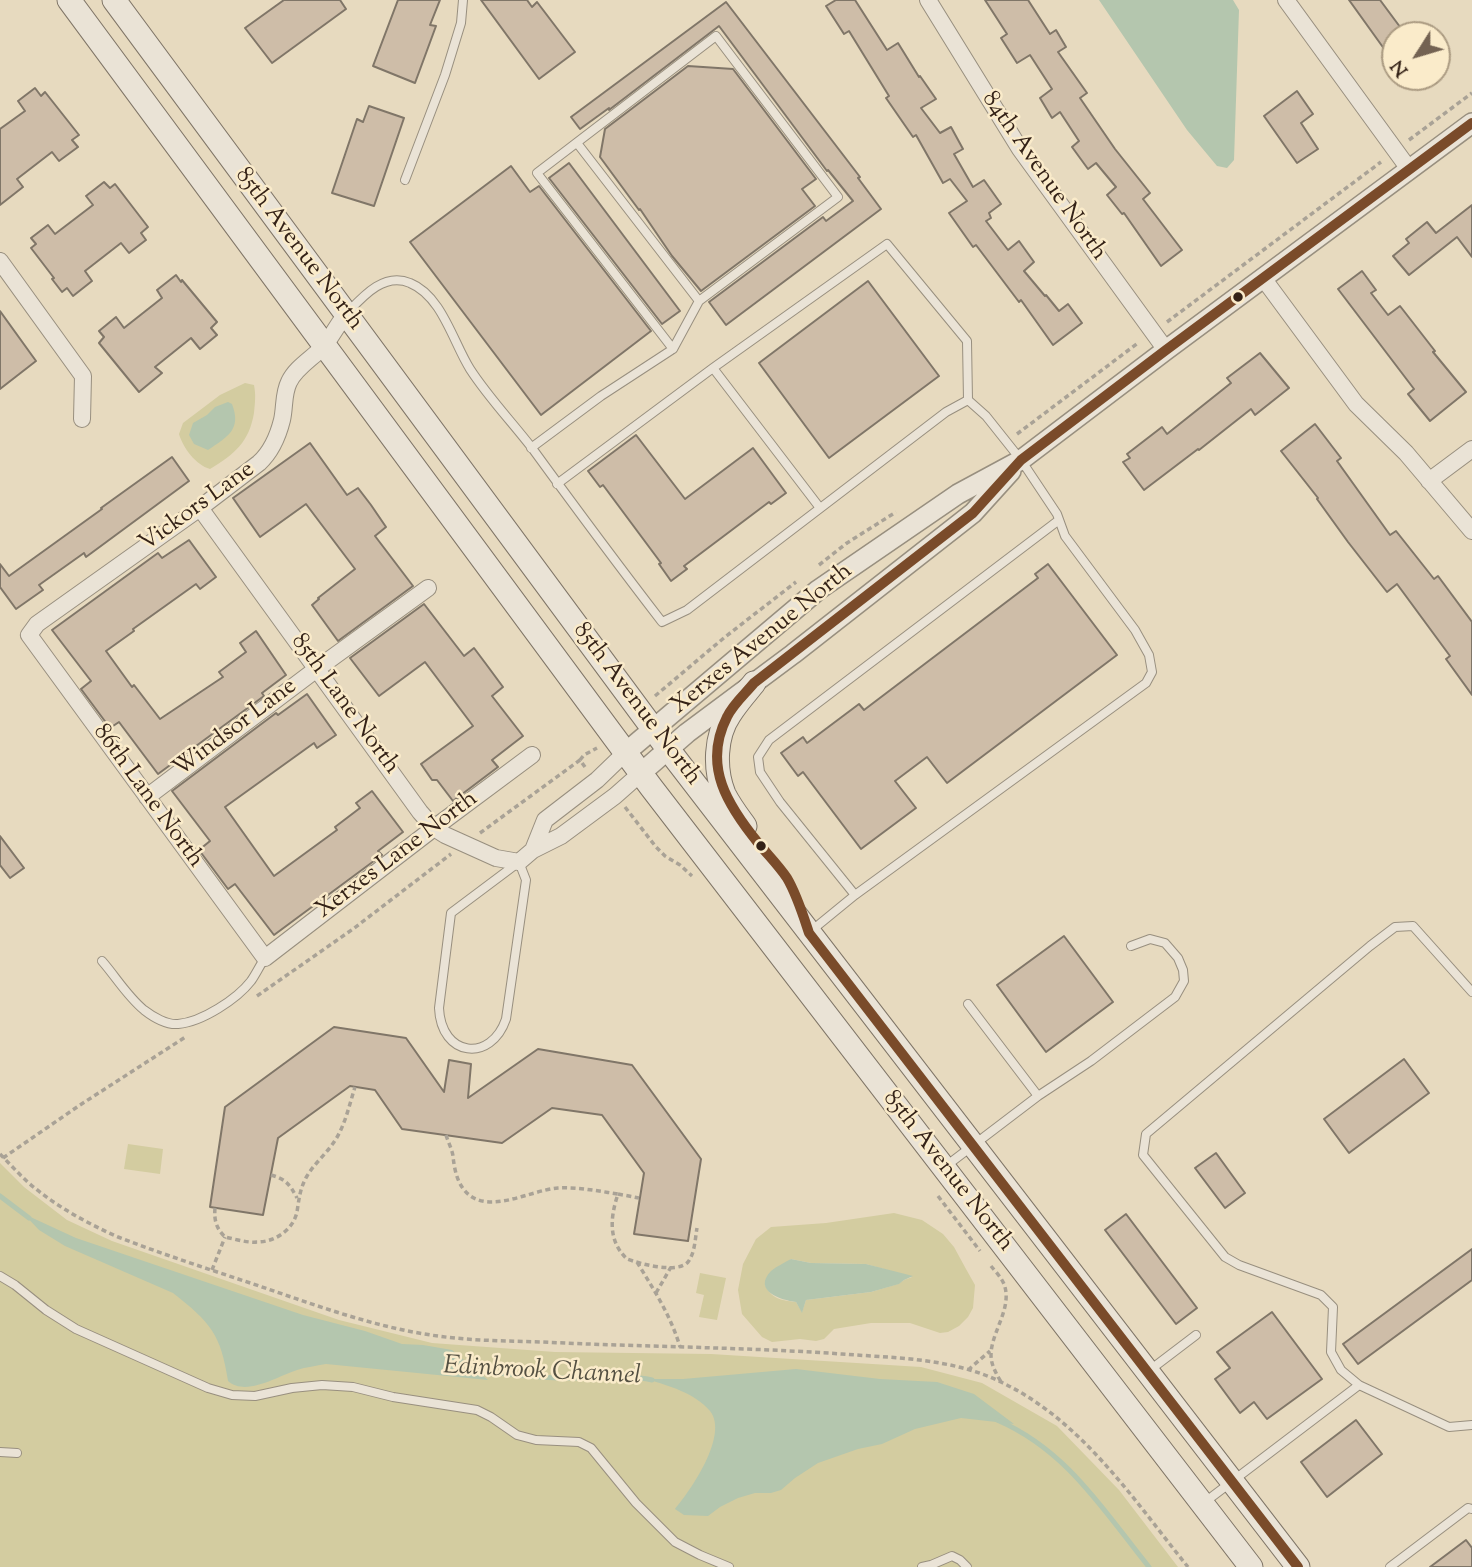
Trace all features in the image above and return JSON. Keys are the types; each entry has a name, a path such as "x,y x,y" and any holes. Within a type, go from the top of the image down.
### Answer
{"main road":[{"name":"85th Avenue North","path":"69,0 625,752 1251,1567"},
{"name":"85th Avenue North","path":"114,0 668,749 1298,1567"},
{"path":"754,683 728,715 721,734 718,749 720,779 731,807 789,881 809,933"}],"street":[{"name":"84th Avenue North","path":"928,0 1020,149 1166,350"},
{"path":"1286,0 1409,169"},
{"name":"Xerxes Avenue North","path":"533,850 545,820 597,780 625,752 818,590 958,494 1021,460 1472,122"},
{"path":"0,261 83,376 82,419"},
{"path":"1263,278 1356,404 1406,453 1472,531"},
{"name":"Vickors Lane","path":"29,635 37,624 200,508 268,455 282,419 290,380 324,345 346,314"},
{"path":"1429,481 1472,449"},
{"name":"Xerxes Avenue North","path":"519,862 533,850 561,836 615,796 668,749 972,513 1021,460"},
{"name":"85th Lane North","path":"200,508 420,812 445,835 496,858 519,862"},
{"name":"Windsor Lane","path":"147,797 428,588"},
{"name":"86th Lane North","path":"29,635 265,958"},
{"name":"Xerxes Lane North","path":"265,958 532,755"}],"lane":[{"path":"405,180 461,23 463,0"},
{"path":"531,448 601,396 673,349 699,301 838,197 716,36 537,173 673,349"},
{"path":"577,143 699,301"},
{"path":"557,484 887,244 967,341 968,400 986,416 1021,460 1058,514 1065,536 1135,630 1149,655 1152,672 1146,683 855,895 809,933"},
{"path":"346,314 362,297 381,283 392,280 409,282 424,291 436,304 470,369 662,622 687,610 946,412 968,400"},
{"path":"713,368 820,508"},
{"path":"855,895 780,802 760,772 758,757 769,740 1059,520"},
{"path":"519,862 526,880 506,1019 495,1040 485,1046 472,1048 459,1045 444,1033 439,1008 451,913 519,862"},
{"path":"1472,992 1413,926 1395,927 1146,1134 1143,1155 1225,1257 1239,1265 1321,1295 1333,1307 1331,1352 1341,1370 1359,1385 1449,1427 1472,1425"},
{"path":"944,1168 1175,997 1184,981 1178,958 1165,943 1150,939 1131,946"},
{"path":"102,961 145,1011 167,1023 178,1024 212,1011 235,997 252,980 265,958"},
{"path":"968,1004 1038,1096"},
{"path":"0,1276 76,1328 220,1392 255,1396 322,1385 353,1387 393,1397 477,1410 517,1435 536,1440 579,1442 591,1448 636,1503 675,1542 729,1567"},
{"path":"1147,1372 1196,1335"},
{"path":"1203,1504 1359,1385"},
{"path":"0,1452 17,1453"},
{"path":"1390,1567 1468,1508 1472,1509"},
{"path":"922,1567 952,1556 967,1567"}],"path":[{"path":"1408,140 1472,93"},
{"path":"1166,323 1381,162"},
{"path":"253,998 353,929 465,843 594,750"},
{"path":"580,760 590,773"},
{"path":"622,804 664,856 680,865 699,884"},
{"path":"193,1033 2,1156 42,1194 94,1226 143,1247 386,1327 459,1339 782,1350 887,1357 968,1370 1001,1381 1041,1404 1094,1451 1188,1567"},
{"path":"215,1208 217,1228 225,1237 257,1242 273,1240 284,1233 293,1224 297,1214 298,1199 307,1175 334,1143 341,1130 355,1087"},
{"path":"446,1135 453,1156 452,1163 462,1187 484,1202 498,1203 557,1188 639,1198"},
{"path":"271,1175 289,1184 298,1199"},
{"path":"933,1189 1004,1284 1005,1303 991,1359 1001,1381"},
{"path":"618,1194 611,1218 615,1243 627,1259 681,1267 687,1263 694,1246 697,1228"},
{"path":"212,1270 225,1237"},
{"path":"637,1262 675,1331 680,1347"},
{"path":"656,1294 671,1267"},
{"path":"968,1370 992,1349"}],"shaded area":[{"path":"1099,0 1233,0 1239,10 1234,160 1227,168 1217,166 1187,130"},
{"path":"245,383 254,385 255,392 254,413 249,432 240,446 227,458 210,469 205,467 195,460 184,445 179,434 183,423 220,395"},
{"path":"228,402 232,404 235,413 231,432 208,450 194,444 189,435 193,423 215,407"},
{"path":"128,1144 163,1149 160,1174 124,1169"},
{"path":"0,1163 24,1187 67,1220 112,1241 339,1320 432,1343 555,1352 711,1354 921,1367 982,1383 1057,1426 1119,1490 1178,1567 0,1567"},
{"path":"894,1213 922,1220 943,1234 954,1247 975,1285 973,1308 968,1317 959,1326 940,1333 910,1323 871,1323 834,1329 824,1339 816,1341 800,1339 772,1342 762,1337 742,1314 738,1290 743,1264 756,1239 771,1227 826,1223","holes":["791,1259 811,1263 866,1264 912,1277 871,1292 806,1300 802,1312 796,1302 777,1298 765,1285"]},
{"path":"24,1214 76,1238 303,1315 402,1344 452,1350 488,1380 326,1364 300,1369 262,1384 244,1387 235,1385 228,1381 222,1352 212,1330 186,1303 173,1293 65,1246 39,1230"},
{"path":"791,1259 811,1263 866,1264 913,1276 899,1284 871,1292 806,1300 802,1313 796,1302 776,1297 765,1284 771,1271"},
{"path":"700,1273 726,1278 717,1320 699,1317 704,1295 696,1293"},
{"path":"796,1369 880,1379 937,1382 974,1394 1014,1424 961,1418 915,1429 882,1444 818,1463 781,1490 738,1498 708,1516 684,1515 675,1509 706,1462 715,1434 715,1421 710,1411 697,1399 647,1379 683,1379"}],"building":[{"path":"284,0 340,0 346,9 272,63 245,28"},
{"path":"398,0 440,0 430,25 436,26 415,83 373,66"},
{"path":"481,0 527,0 532,7 537,2 575,52 539,79"},
{"path":"836,0 855,0 887,50 898,43 936,99 921,108 940,133 951,127 963,149 954,154 973,187 984,180 1001,204 989,213 991,218 986,221 1008,250 1019,241 1034,262 1024,271 1059,311 1068,304 1082,323 1053,345 1021,300 1019,302 976,245 973,247 949,213 967,201 950,179 943,183 916,135 913,137 886,98 889,96 849,31 844,34 826,6"},
{"path":"985,0 1028,0 1050,34 1056,30 1066,47 1058,52 1087,93 1080,98 1150,193 1143,199 1182,250 1161,266 1124,213 1122,214 1107,195 1116,187 1096,163 1088,169 1072,147 1079,141 1060,112 1052,118 1040,98 1052,89 1030,55 1017,63 1001,38 1007,34"},
{"path":"1349,0 1380,0 1396,21 1381,21 1381,45"},
{"path":"726,2 860,177 858,178 881,209 726,325 709,302 823,217 826,221 853,201 827,171 719,26 580,129 571,117"},
{"path":"688,66 733,69 816,179 802,189 815,206 701,291 600,157 605,129"},
{"path":"35,88 41,96 45,92 79,135 72,140 78,147 59,161 52,152 17,179 23,187 0,205 0,129 25,111 18,101"},
{"path":"1297,91 1313,114 1301,123 1318,149 1297,163 1264,116"},
{"path":"369,106 404,118 374,206 332,193 357,119 363,122"},
{"path":"569,163 680,311 662,324 549,178"},
{"path":"511,166 530,192 539,186 651,331 541,415 410,242"},
{"path":"104,182 110,188 115,184 148,227 141,233 146,240 129,253 121,243 85,271 92,281 73,296 67,288 62,292 52,279 54,278 31,248 36,244 31,238 48,225 55,234 93,205 86,196"},
{"path":"1472,205 1472,257 1457,237 1409,275 1393,256 1409,243 1406,239 1427,222 1436,233"},
{"path":"1362,271 1376,290 1371,293 1388,315 1400,306 1466,392 1430,421 1408,394 1414,389 1338,289"},
{"path":"176,275 217,322 211,328 217,335 200,349 191,338 155,367 162,373 139,392 99,343 104,337 99,331 116,317 124,328 162,298 157,290"},
{"path":"868,281 939,376 829,458 759,363"},
{"path":"0,311 36,361 0,389"},
{"path":"1260,353 1289,388 1255,415 1251,409 1144,490 1123,462 1130,458 1127,454 1162,427 1167,434 1231,383 1227,378"},
{"path":"1315,424 1341,458 1337,461 1390,535 1396,531 1434,579 1438,576 1472,622 1472,695 1446,659 1450,656 1397,584 1387,592 1281,451"},
{"path":"636,435 685,499 753,448 786,493 771,504 769,502 684,566 687,569 671,581 659,564 661,563 603,485 600,487 588,471"},
{"path":"310,443 347,495 358,488 371,505 386,527 375,536 413,586 338,641 312,605 355,569 306,504 260,537 233,498"},
{"path":"172,457 189,481 86,557 84,553 39,585 43,590 16,609 0,587 0,564 9,576"},
{"path":"189,540 216,577 200,589 196,584 106,651 160,719 223,677 219,672 246,652 240,643 256,631 286,675 262,693 264,696 158,774 119,722 110,728 81,689 91,681 52,630 158,553 162,558"},
{"path":"1048,564 1117,655 947,783 927,757 895,781 916,808 861,849 803,772 798,776 781,753 803,737 807,743 859,704 864,710 1038,578 1035,574"},
{"path":"424,604 464,656 474,648 486,664 503,687 492,696 523,736 492,760 498,767 453,801 437,780 432,780 421,764 473,726 425,662 379,696 350,658"},
{"path":"307,694 336,735 317,748 314,743 225,807 274,876 337,830 335,827 360,808 356,803 372,791 403,832 378,851 382,855 274,935 235,884 228,889 199,850 210,841 172,791 276,713 278,715"},
{"path":"0,836 24,868 10,878 0,865"},
{"path":"1064,936 1113,1002 1046,1052 997,985"},
{"path":"334,1027 406,1038 444,1092 449,1060 471,1064 468,1098 538,1049 632,1065 701,1159 688,1241 634,1234 644,1173 602,1115 552,1108 502,1143 402,1129 375,1090 350,1086 278,1138 263,1215 210,1207 225,1107"},
{"path":"1404,1059 1429,1093 1349,1153 1324,1119"},
{"path":"1216,1153 1245,1193 1225,1208 1195,1168"},
{"path":"1126,1214 1197,1308 1176,1324 1105,1230"},
{"path":"1472,1249 1472,1280 1358,1364 1343,1344"},
{"path":"1272,1312 1322,1379 1267,1419 1254,1402 1240,1413 1215,1379 1230,1368 1217,1352"},
{"path":"1356,1420 1382,1454 1327,1497 1301,1462"},
{"path":"1466,1540 1472,1548 1472,1567 1430,1567"}],"waterway":[{"name":"Edinbrook Channel","path":"0,1196 29,1218"},
{"name":"Edinbrook Channel","path":"470,1369 545,1377 622,1377 652,1380"},
{"name":"Edinbrook Channel","path":"997,1420 1022,1433 1064,1465 1099,1503 1149,1567"}],"transit line":[{"path":"1298,1567 809,933 787,878 748,830 729,800 722,785 717,752 720,735 730,712 754,683 973,513 1021,460 1472,123"}]}
